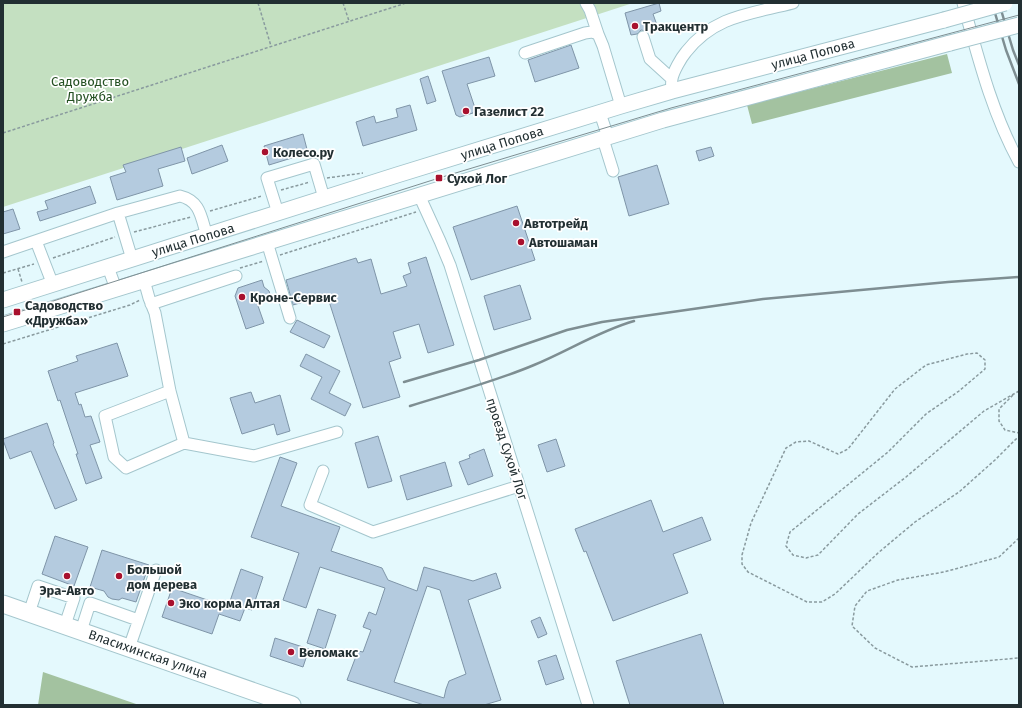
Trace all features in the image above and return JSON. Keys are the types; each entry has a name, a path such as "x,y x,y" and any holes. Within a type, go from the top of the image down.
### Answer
{"highway":[{"name":"Власихинская улица","path":"3,604 290,705"}],"main road":[{"name":"улица Попова","path":"3,300 324,198 622,106 672,85 944,20 1005,3"},
{"name":"улица Попова","path":"3,324 605,138 677,117 1019,25"}],"street":[{"path":"586,3 590,10 622,106"},
{"path":"963,3 994,105 1013,152 1019,162"},
{"path":"643,37 650,59 672,85 682,58 696,40 712,27 732,18 787,4"},
{"path":"525,53 585,33 592,32 598,34"},
{"path":"600,113 613,171"},
{"path":"278,213 268,178 314,164 324,198"},
{"name":"проезд Сухой Лог","path":"419,195 450,265 588,705"},
{"path":"3,252 118,213 180,196 188,198 197,205 207,236"},
{"path":"118,213 132,259"},
{"path":"36,241 53,285"},
{"path":"267,242 290,318"},
{"path":"108,267 116,289"},
{"path":"151,304 236,276"},
{"path":"144,280 155,313 170,391 184,443"},
{"path":"170,391 105,416 114,457 126,468 184,443 254,456 337,432"},
{"path":"323,471 310,506 373,532 519,486"},
{"path":"129,648 156,570"},
{"path":"30,613 38,586 74,598 73,628"},
{"path":"73,628 90,603 138,620"}],"path":[{"path":"258,3 272,46"},
{"path":"343,3 349,21"},
{"path":"3,133 406,3"},
{"path":"3,273 125,234 200,214 318,179 369,172"},
{"path":"18,269 23,284"},
{"path":"36,329 38,333"},
{"path":"1019,391 984,411 906,477 858,514 818,555 806,558 793,555 786,546 790,532 888,452 926,414 976,377 985,369 985,360 977,353 966,354 926,365 895,389 848,449 838,454 809,441 796,442 786,448 751,523 742,554 742,564 748,572 807,602 822,602 835,594 878,553 915,522 959,492 1016,439 1019,438"},
{"path":"1016,392 999,409 999,421 1005,430 1019,433"},
{"path":"1019,538 999,556 944,572 898,580 867,591 855,606 852,626 875,648 912,667 1019,658"}],"green space":[{"name":"Садоводство Дружба","path":"3,3 633,3 3,207"},
{"path":"947,54 952,73 752,124 747,105"},
{"path":"43,672 139,705 38,705"}],"building":[{"path":"659,3 661,11 653,14 658,28 646,31 641,30 637,34 631,35 625,13"},
{"path":"571,45 579,68 535,82 528,60"},
{"path":"489,57 495,76 467,84 475,108 473,113 460,117 456,115 442,71"},
{"path":"428,76 436,101 427,104 420,79"},
{"path":"410,105 417,130 363,146 356,122 374,116 376,123 398,117 396,109"},
{"path":"303,134 308,153 269,165 264,146"},
{"path":"222,145 228,161 192,174 187,158"},
{"path":"181,147 185,161 158,169 163,186 117,200 110,177 126,172 123,165"},
{"path":"711,147 714,156 699,161 696,151"},
{"path":"657,165 669,204 629,216 618,177"},
{"path":"90,186 96,203 40,221 37,212 48,209 45,201"},
{"path":"517,206 535,260 471,280 453,227"},
{"path":"13,209 20,229 3,234 3,212"},
{"path":"426,257 454,345 428,353 419,324 393,332 401,358 389,362 400,397 363,408 327,295 293,305 286,280 356,258 358,263 371,259 381,294 407,286 403,276 411,273 408,263"},
{"path":"262,280 264,287 269,291 271,298 257,303 264,323 246,329 235,296 238,288"},
{"path":"520,285 531,319 494,330 484,296"},
{"path":"297,320 330,336 324,348 290,332"},
{"path":"117,343 128,376 75,393 79,405 81,404 85,417 91,416 100,442 90,445 102,478 86,484 76,454 78,454 60,400 58,401 48,371 78,361 76,356"},
{"path":"306,354 340,371 329,393 351,404 345,416 311,399 322,377 300,366"},
{"path":"251,392 255,403 280,395 290,431 277,435 274,424 242,434 230,398"},
{"path":"47,423 54,443 53,444 77,500 55,509 31,451 10,459 3,440"},
{"path":"378,436 392,481 368,488 355,443"},
{"path":"556,439 565,466 547,472 538,445"},
{"path":"484,449 493,476 468,485 459,462 470,458 469,455"},
{"path":"280,457 297,463 281,506 340,527 331,551 382,568 388,580 417,591 424,567 473,581 496,573 501,588 468,600 501,700 484,705 424,705 347,680 358,651 363,652 371,630 363,627 369,612 376,615 385,588 320,567 306,608 283,600 299,553 251,537","holes":["427,586 440,590 466,674 449,681 444,698 394,682"]},
{"path":"445,462 452,486 407,500 400,476"},
{"path":"651,500 663,532 702,517 711,540 673,554 688,593 613,621 586,551 584,552 575,529"},
{"path":"55,536 88,547 74,586 42,574"},
{"name":"Большой дом дерева","path":"102,550 149,565 136,602 122,598 119,600 112,599 108,597 104,591 90,587"},
{"path":"241,569 263,577 252,610 245,608 240,621 219,614 212,634 162,617 172,588 228,607"},
{"path":"318,609 336,615 325,649 307,643"},
{"path":"540,617 547,634 538,638 531,621"},
{"path":"701,634 724,705 630,705 616,661"},
{"path":"275,638 309,649 303,667 270,656"},
{"path":"556,655 564,679 546,685 538,661"}],"tram line":[{"path":"3,317 439,178 671,108 1019,15"}],"railway":[{"path":"992,3 1006,50 1019,84"},
{"path":"999,3 1019,65"},
{"path":"404,382 479,360 567,330 602,322 763,299 1019,277"},
{"path":"410,406 519,371 547,360 608,330 634,321"}],"place":[{"name":"Тракцентр","path":"635,26"},
{"name":"Газелист 22","path":"466,111"},
{"name":"Колесо.ру","path":"265,152"},
{"name":"Сухой Лог","path":"439,178"},
{"name":"Автотрейд","path":"516,223"},
{"name":"Автошаман","path":"521,242"},
{"name":"Кроне-Сервис","path":"242,297"},
{"name":"Садоводство «Дружба»","path":"17,312"},
{"name":"Эра-Авто","path":"67,576"},
{"name":"Большой дом дерева","path":"119,576"},
{"name":"Эко корма Алтая","path":"171,603"},
{"name":"Веломакс","path":"291,652"}]}
